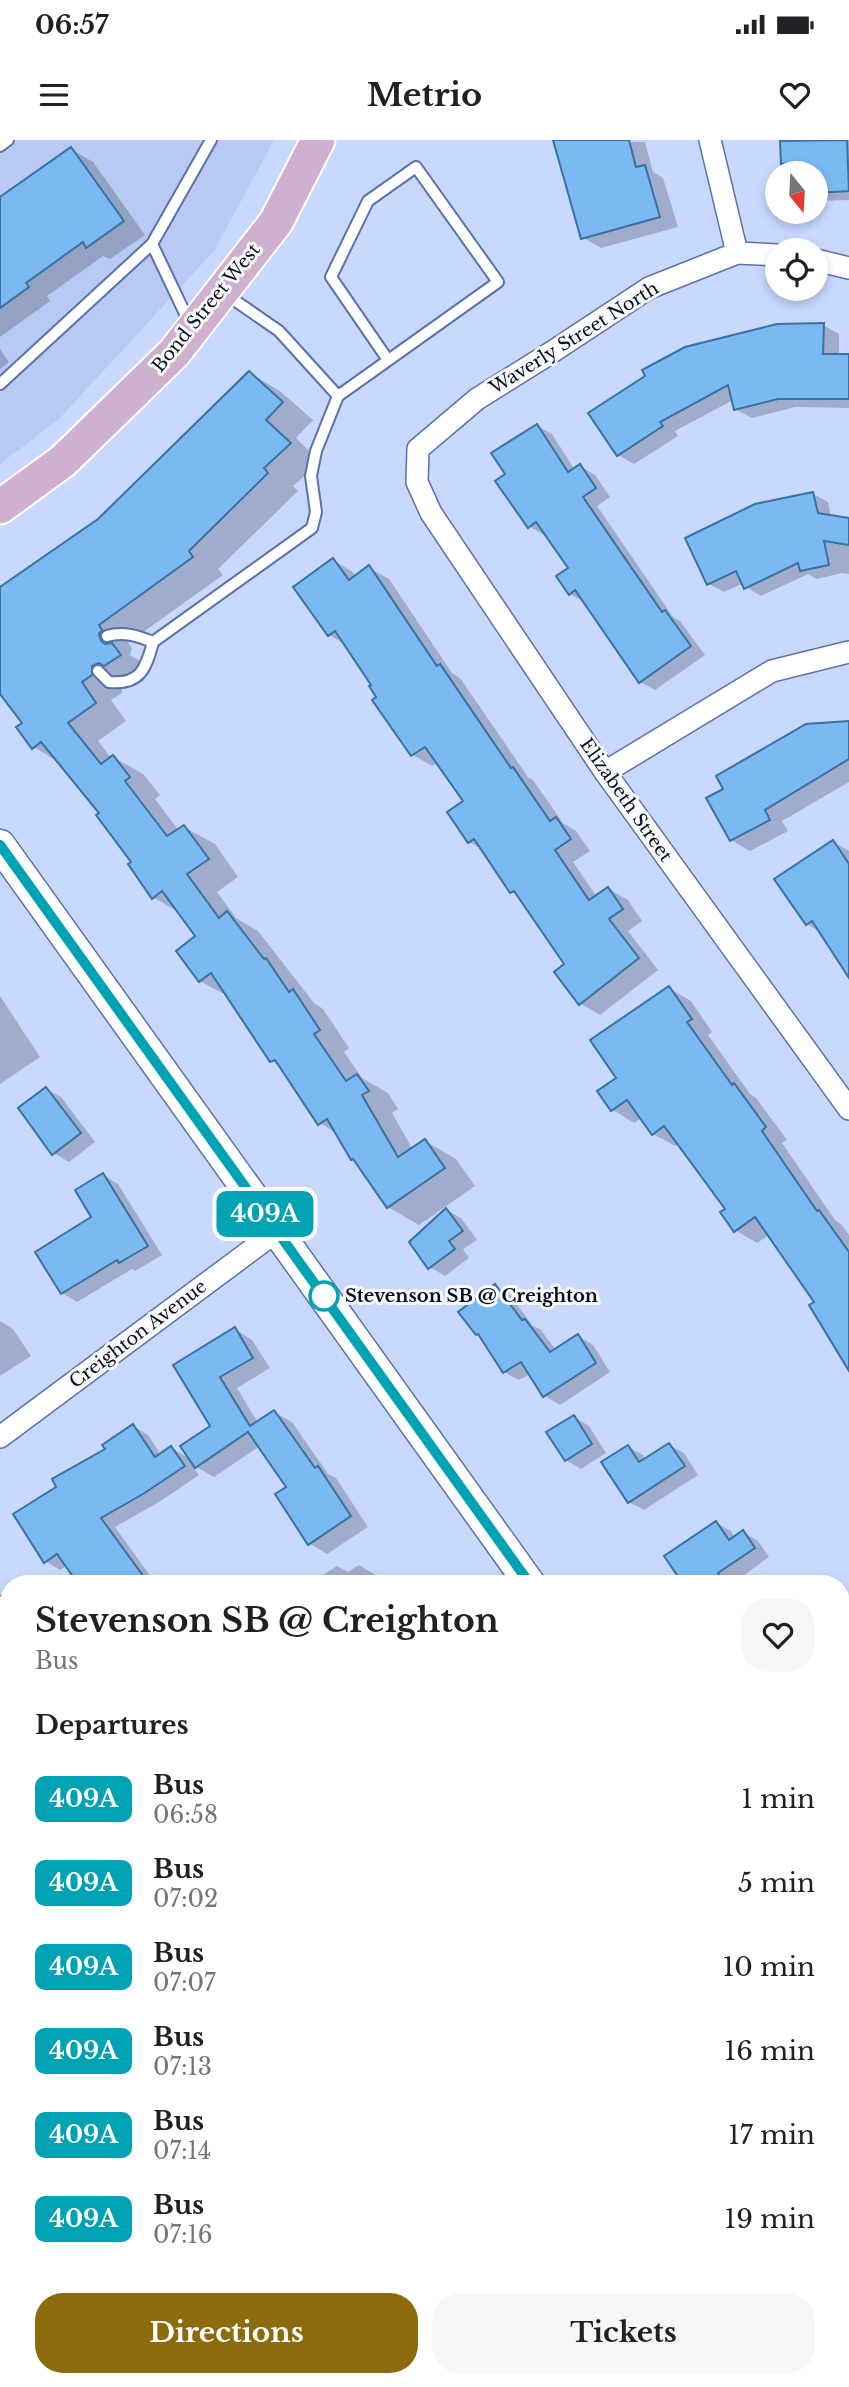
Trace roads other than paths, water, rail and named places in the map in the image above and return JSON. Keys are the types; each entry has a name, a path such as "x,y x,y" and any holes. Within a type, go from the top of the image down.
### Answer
{"main road":[{"name":"Bond Street West","path":"0,507 63,461 174,353 276,222 318,140"},
{"path":"0,845 524,1575"}],"street":[{"path":"710,140 737,253"},
{"name":"Waverly Street North","path":"416,482 418,449 477,399 649,288 737,253 765,254"},
{"path":"828,263 849,268"},
{"name":"Elizabeth Street","path":"416,482 431,513 605,772 849,1109"},
{"path":"605,772 772,671 849,652"},
{"name":"Creighton Avenue","path":"0,1437 277,1231"}],"lane":[{"path":"0,146 8,140"},
{"path":"0,384 152,244 211,140"},
{"path":"98,671 109,682 123,683 138,677 148,661 153,642 312,528 316,512 311,476 316,451 338,396 498,282 416,167 369,201 331,277 387,360"},
{"path":"152,244 192,329"},
{"path":"221,292 279,331 338,396"},
{"path":"107,636 136,635 153,642"}],"place":[{"name":"Stevenson SB @ Creighton","path":"324,1296"}]}
